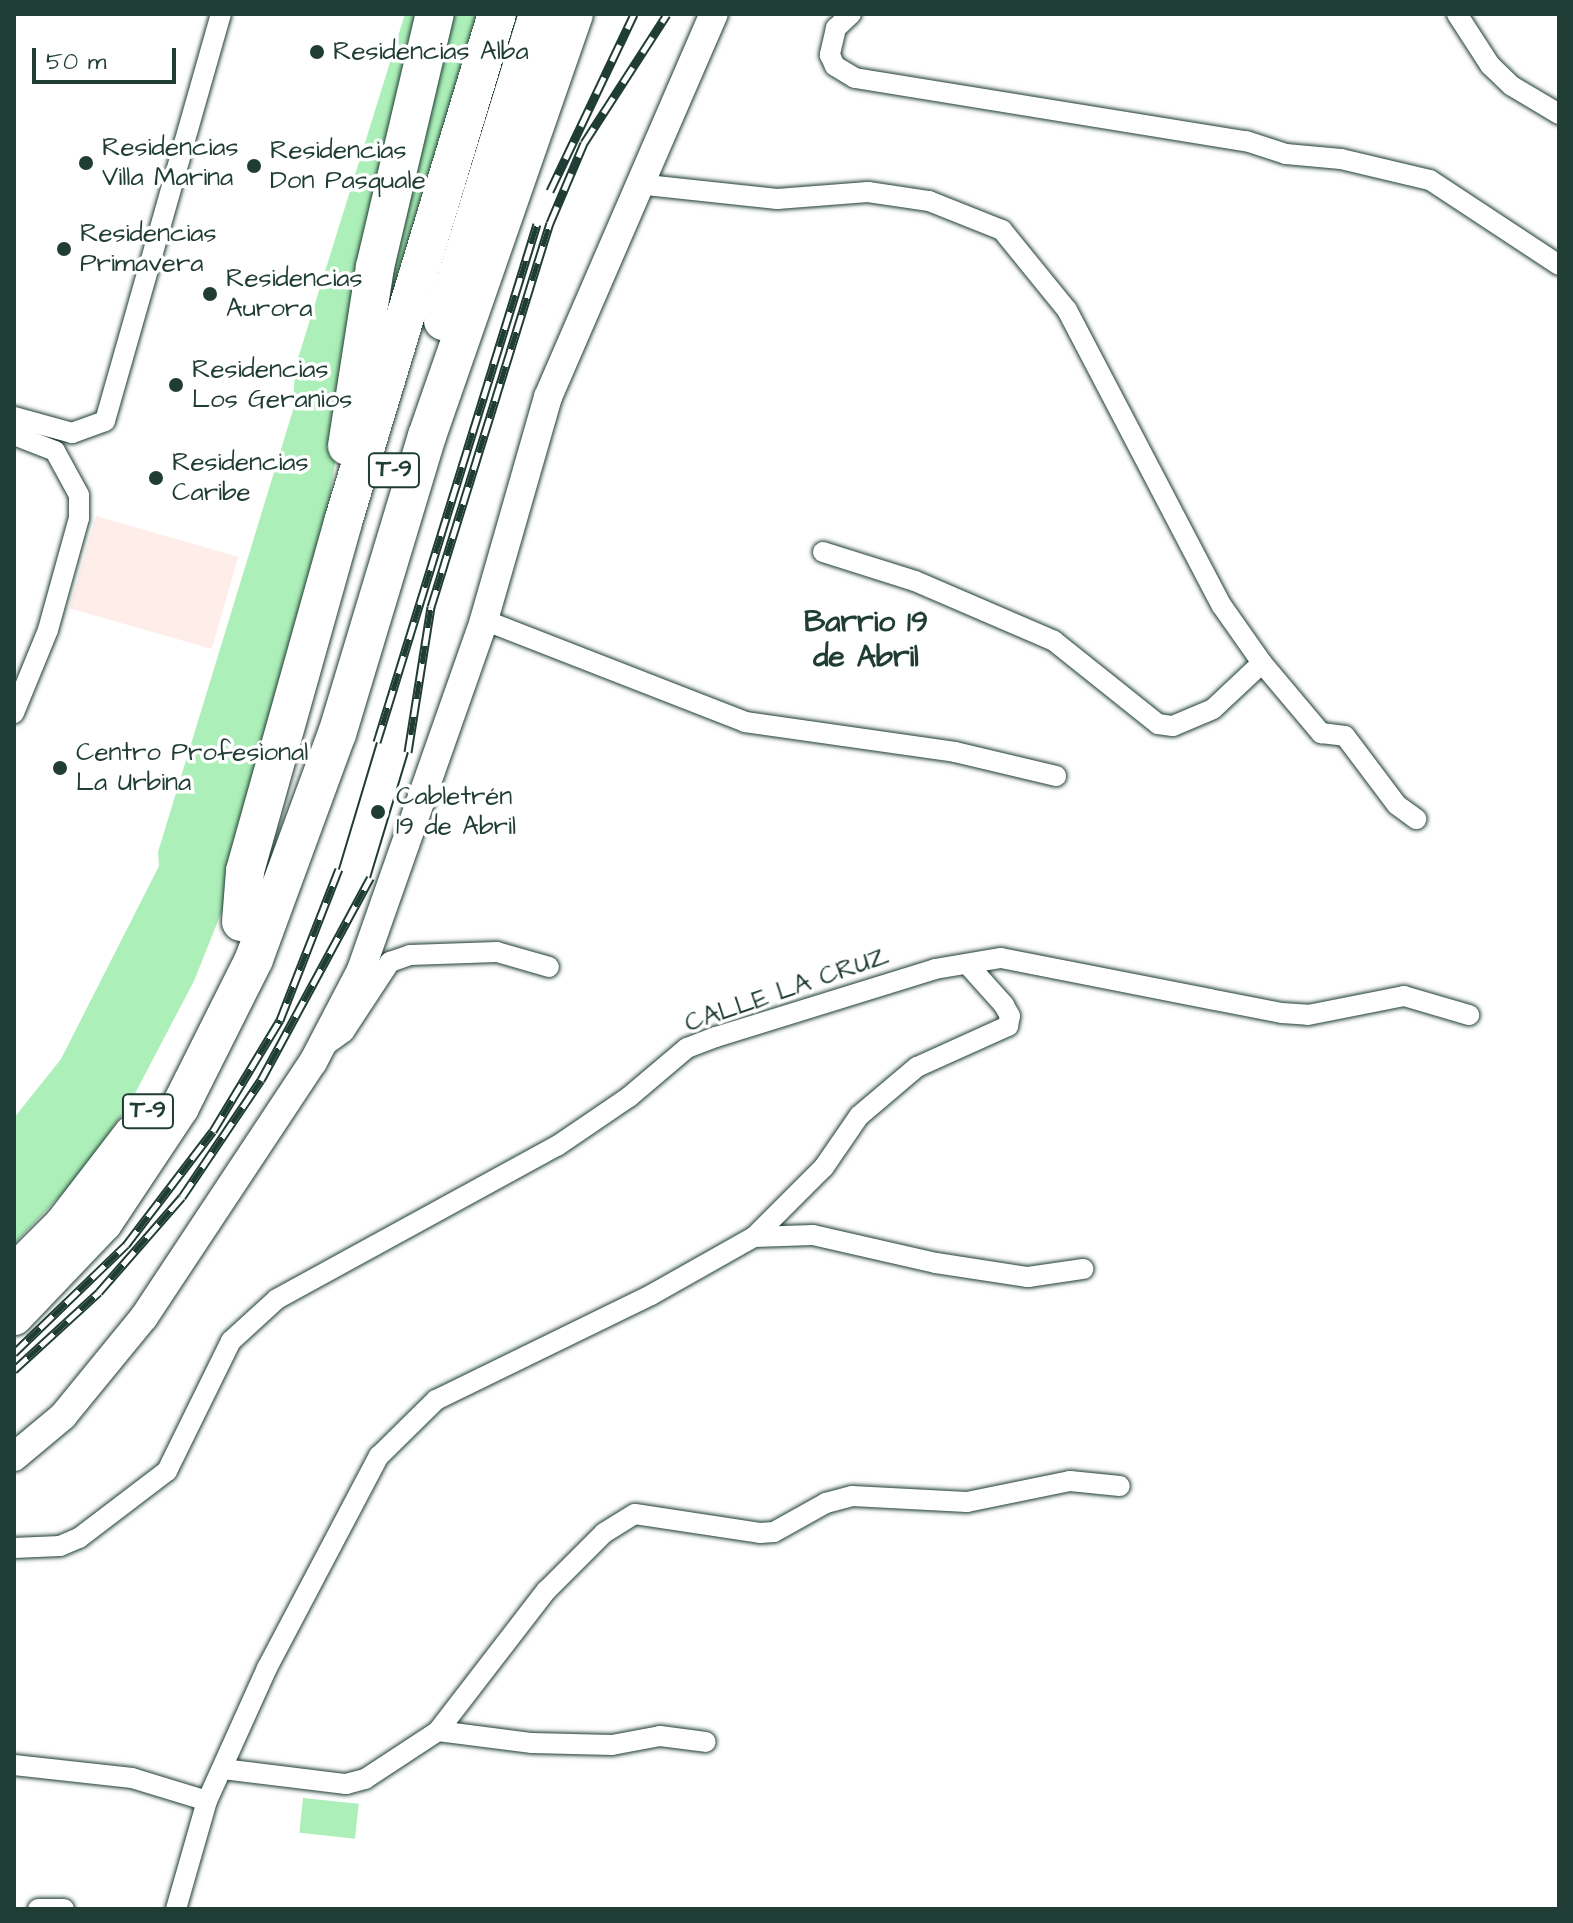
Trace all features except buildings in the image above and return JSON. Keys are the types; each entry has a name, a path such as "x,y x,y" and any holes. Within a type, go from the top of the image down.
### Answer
{"highway":[{"path":"343,522 349,430 365,323 392,187 435,14"},
{"path":"241,922 245,871 343,522 497,14"},
{"name":"T-9","path":"14,1274 99,1180 166,1083 211,996 313,742 366,554 538,14"},
{"name":"T-9","path":"14,1316 111,1210 180,1107 254,959 337,734 427,436 574,14"},
{"path":"535,132 588,14"}],"street":[{"path":"14,417 72,433 105,421 221,14"},
{"path":"14,1457 63,1416 110,1363 240,1177 319,1051 361,970 398,876 484,620 548,397 637,184 714,14"},
{"path":"851,14 836,28 830,55 835,66 855,78 1246,141 1286,154 1341,159 1430,180 1559,265"},
{"path":"1457,14 1490,65 1512,86 1559,114"},
{"path":"637,184 777,199 868,192 943,205 1002,230 1067,310 1222,606 1262,663 1321,733 1345,736 1397,805 1416,819"},
{"path":"14,435 55,451 70,472 79,495 79,518 48,630 14,713"},
{"path":"823,552 915,581 1054,641 1158,724 1173,726 1213,709 1262,663"},
{"path":"484,620 745,722 955,752 1056,776"},
{"path":"319,1051 344,1032 390,962 410,955 497,952 549,967"},
{"name":"CALLE LA CRUZ","path":"14,1548 60,1546 79,1538 167,1471 231,1341 277,1299 557,1146 629,1097 687,1048 843,995 935,969 969,966 1001,958 1282,1013 1308,1015 1404,996 1469,1015"},
{"path":"176,1909 207,1801 267,1668 379,1456 436,1400 651,1295 754,1237 824,1167 859,1116 917,1067 1008,1026 1010,1016 1004,1005 969,966"},
{"path":"754,1237 813,1235 1028,1277 1083,1269"},
{"path":"223,1769 346,1784 365,1779 438,1731 546,1591 604,1533 635,1514 760,1533 774,1532 826,1503 852,1496 967,1502 1070,1481 1120,1486"},
{"path":"438,1731 504,1742 612,1745 660,1736 706,1742"},
{"path":"14,1765 132,1778 207,1801"},
{"path":"38,1909 64,1909"}],"shaded area":[{"path":"96,516 238,557 212,649 70,608"}],"green space":[{"path":"405,14 424,14 345,394 324,538 226,901 194,981 130,1103 78,1177 14,1244 14,1118 61,1059 159,866 158,852 293,410 295,368"},
{"path":"447,14 485,14 411,266 367,349"},
{"path":"303,1798 359,1804 355,1839 299,1833"}],"tram line":[{"path":"339,869 377,742"},
{"path":"370,878 408,752"}],"railway":[{"path":"550,191 634,14"},
{"path":"408,752 431,607 550,223 584,143 667,14"},
{"path":"377,742 537,224"},
{"path":"14,1353 126,1245 213,1131 280,1020 339,869"},
{"path":"14,1370 99,1292 182,1197 261,1080 370,878"}],"place":[{"name":"Residencias Alba","path":"317,52"},
{"name":"Residencias Villa Marina","path":"86,163"},
{"name":"Residencias Don Pasquale","path":"254,166"},
{"name":"Residencias Primavera","path":"64,249"},
{"name":"Residencias Aurora","path":"210,294"},
{"name":"Residencias Los Geranios","path":"176,385"},
{"name":"Residencias Caribe","path":"156,478"},
{"name":"Centro Profesional La Urbina","path":"60,768"},
{"name":"Cabletrén 19 de Abril","path":"378,812"}],"district":[{"name":"Barrio 19 de Abril","path":"866,639"}]}
